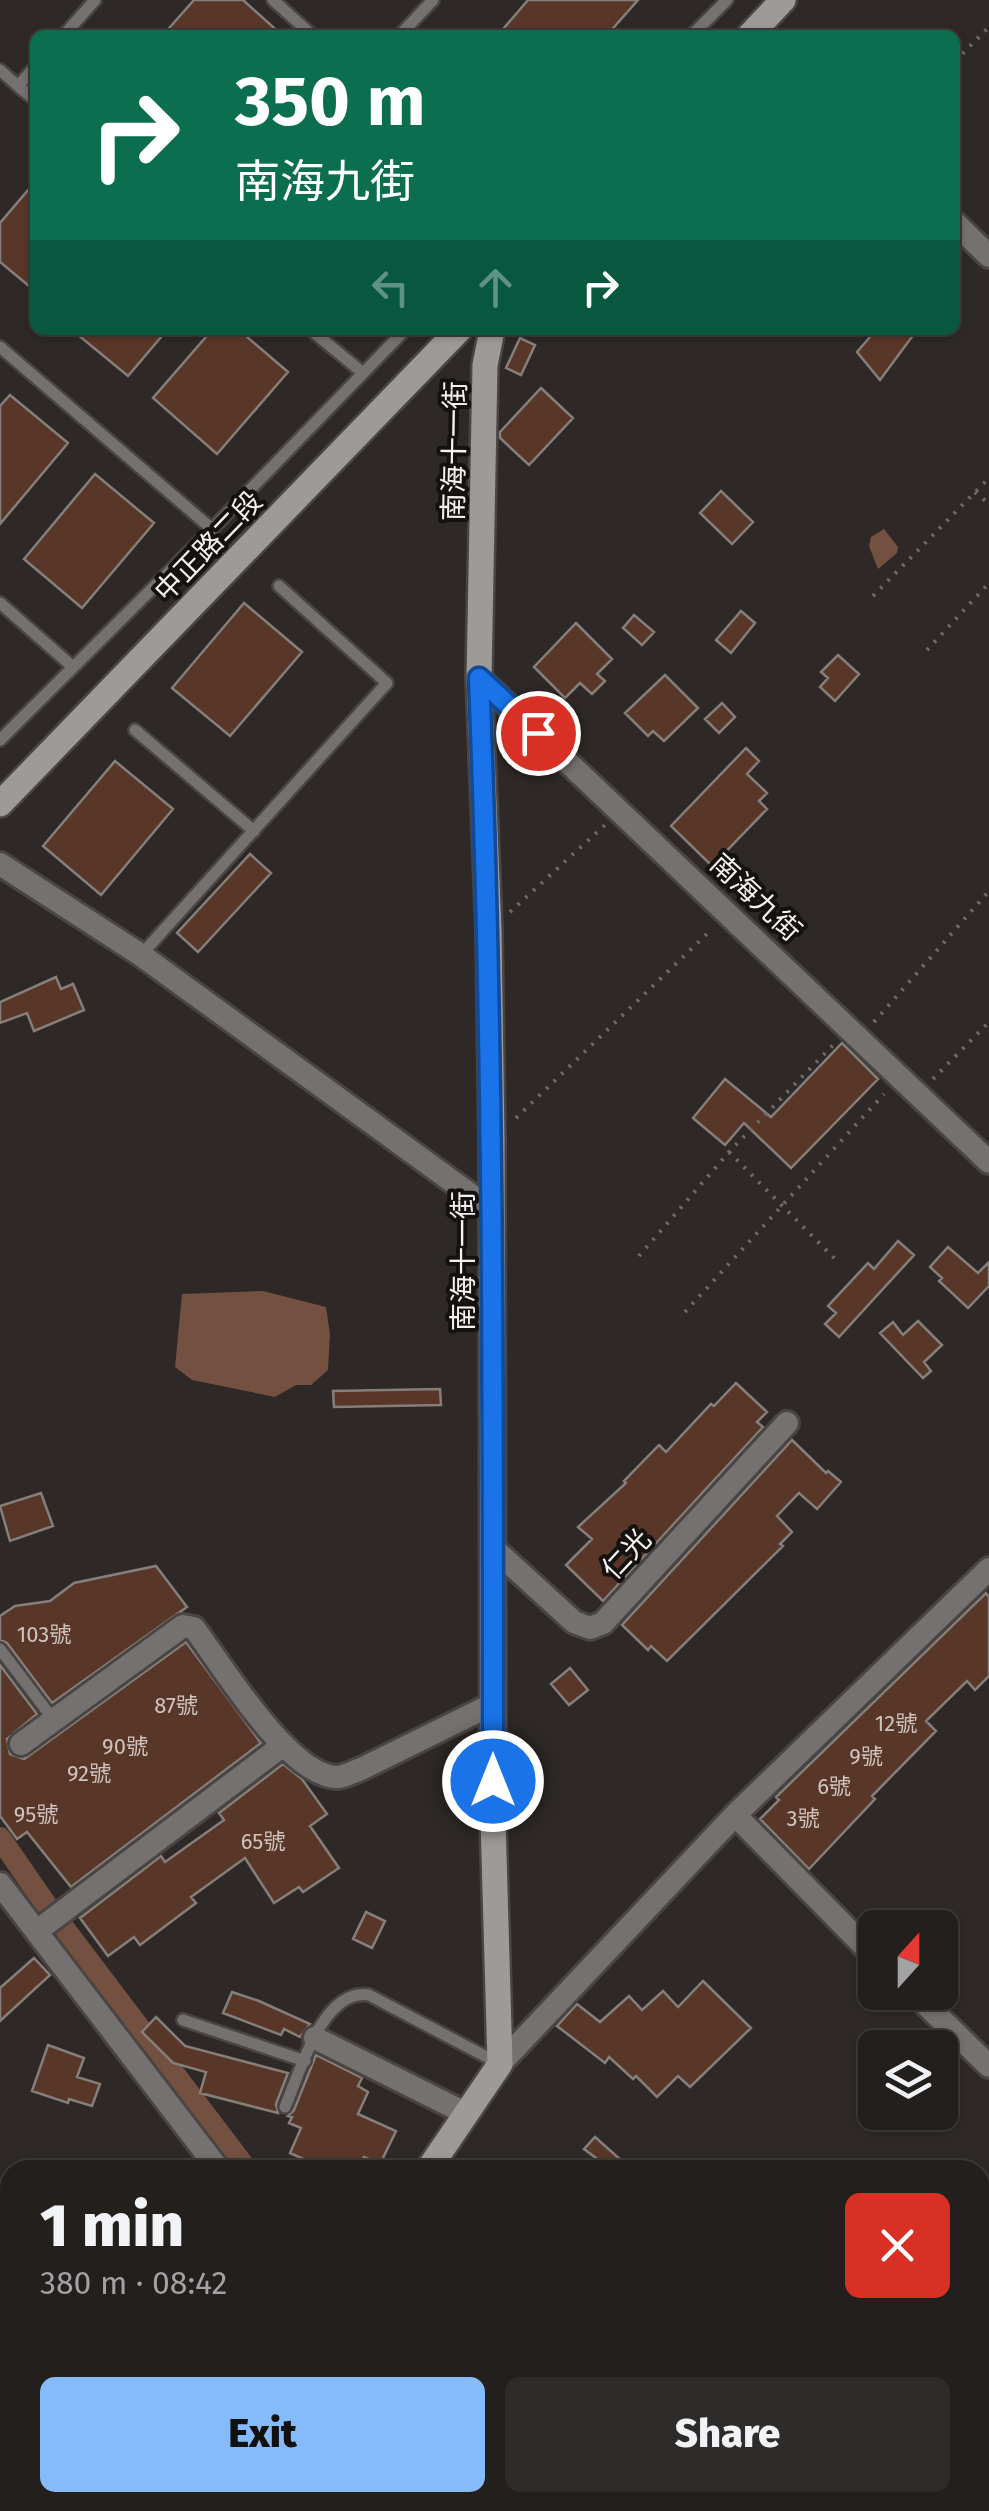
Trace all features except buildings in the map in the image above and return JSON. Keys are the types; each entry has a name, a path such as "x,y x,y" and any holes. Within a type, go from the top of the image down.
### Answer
{"street":[{"path":"758,30 783,0"},
{"path":"960,228 989,256"},
{"name":"中正路二段","path":"0,804 454,335"},
{"name":"南海十一街","path":"491,335 485,365 479,678 489,931 493,1704 500,2064"},
{"name":"南海九街","path":"479,678 989,1162"},
{"path":"0,864 141,954 493,1211"},
{"name":"仁光","path":"493,1548 574,1622 590,1628 603,1623 788,1423"},
{"path":"435,2160 500,2064 735,1815 989,1569"},
{"path":"21,1744 183,1626 194,1628 282,1746 317,1772 338,1777 362,1769 493,1704"},
{"path":"37,1931 282,1746"},
{"path":"735,1815 858,1939"},
{"path":"0,1884 211,2160"},
{"path":"931,2010 989,2066"},
{"path":"315,2038 467,2114"}],"lane":[{"path":"68,30 95,0"},
{"path":"273,0 306,30"},
{"path":"405,30 433,0"},
{"path":"697,30 726,0"},
{"path":"0,70 30,96"},
{"path":"18,86 30,73"},
{"path":"318,335 363,373"},
{"path":"0,740 400,335"},
{"path":"0,347 212,529"},
{"path":"141,954 387,683 279,586"},
{"path":"0,603 73,667"},
{"path":"135,730 254,831"},
{"path":"0,1649 54,1718"},
{"path":"285,2108 328,2011 361,1994 500,2064"},
{"path":"183,2020 304,2061"}],"path":[{"path":"960,56 989,27"},
{"path":"873,596 989,478"},
{"path":"975,492 989,504"},
{"path":"927,650 989,583"},
{"path":"489,931 620,810"},
{"path":"639,1256 730,1152 856,1032 989,890"},
{"path":"492,1140 728,912"},
{"path":"920,1093 989,1022"},
{"path":"684,1312 900,1076"},
{"path":"730,1152 835,1259"}],"shaded area":[{"path":"884,529 898,547 897,553 878,569 869,546 871,537"},
{"path":"263,1291 326,1307 330,1334 328,1370 311,1385 296,1385 275,1397 192,1380 175,1367 182,1294"}],"waterway":[{"path":"0,1838 49,1909"},
{"path":"59,1922 239,2160"}],"route":[{"path":"493,1781 492,1140 479,678 538,733"}]}
